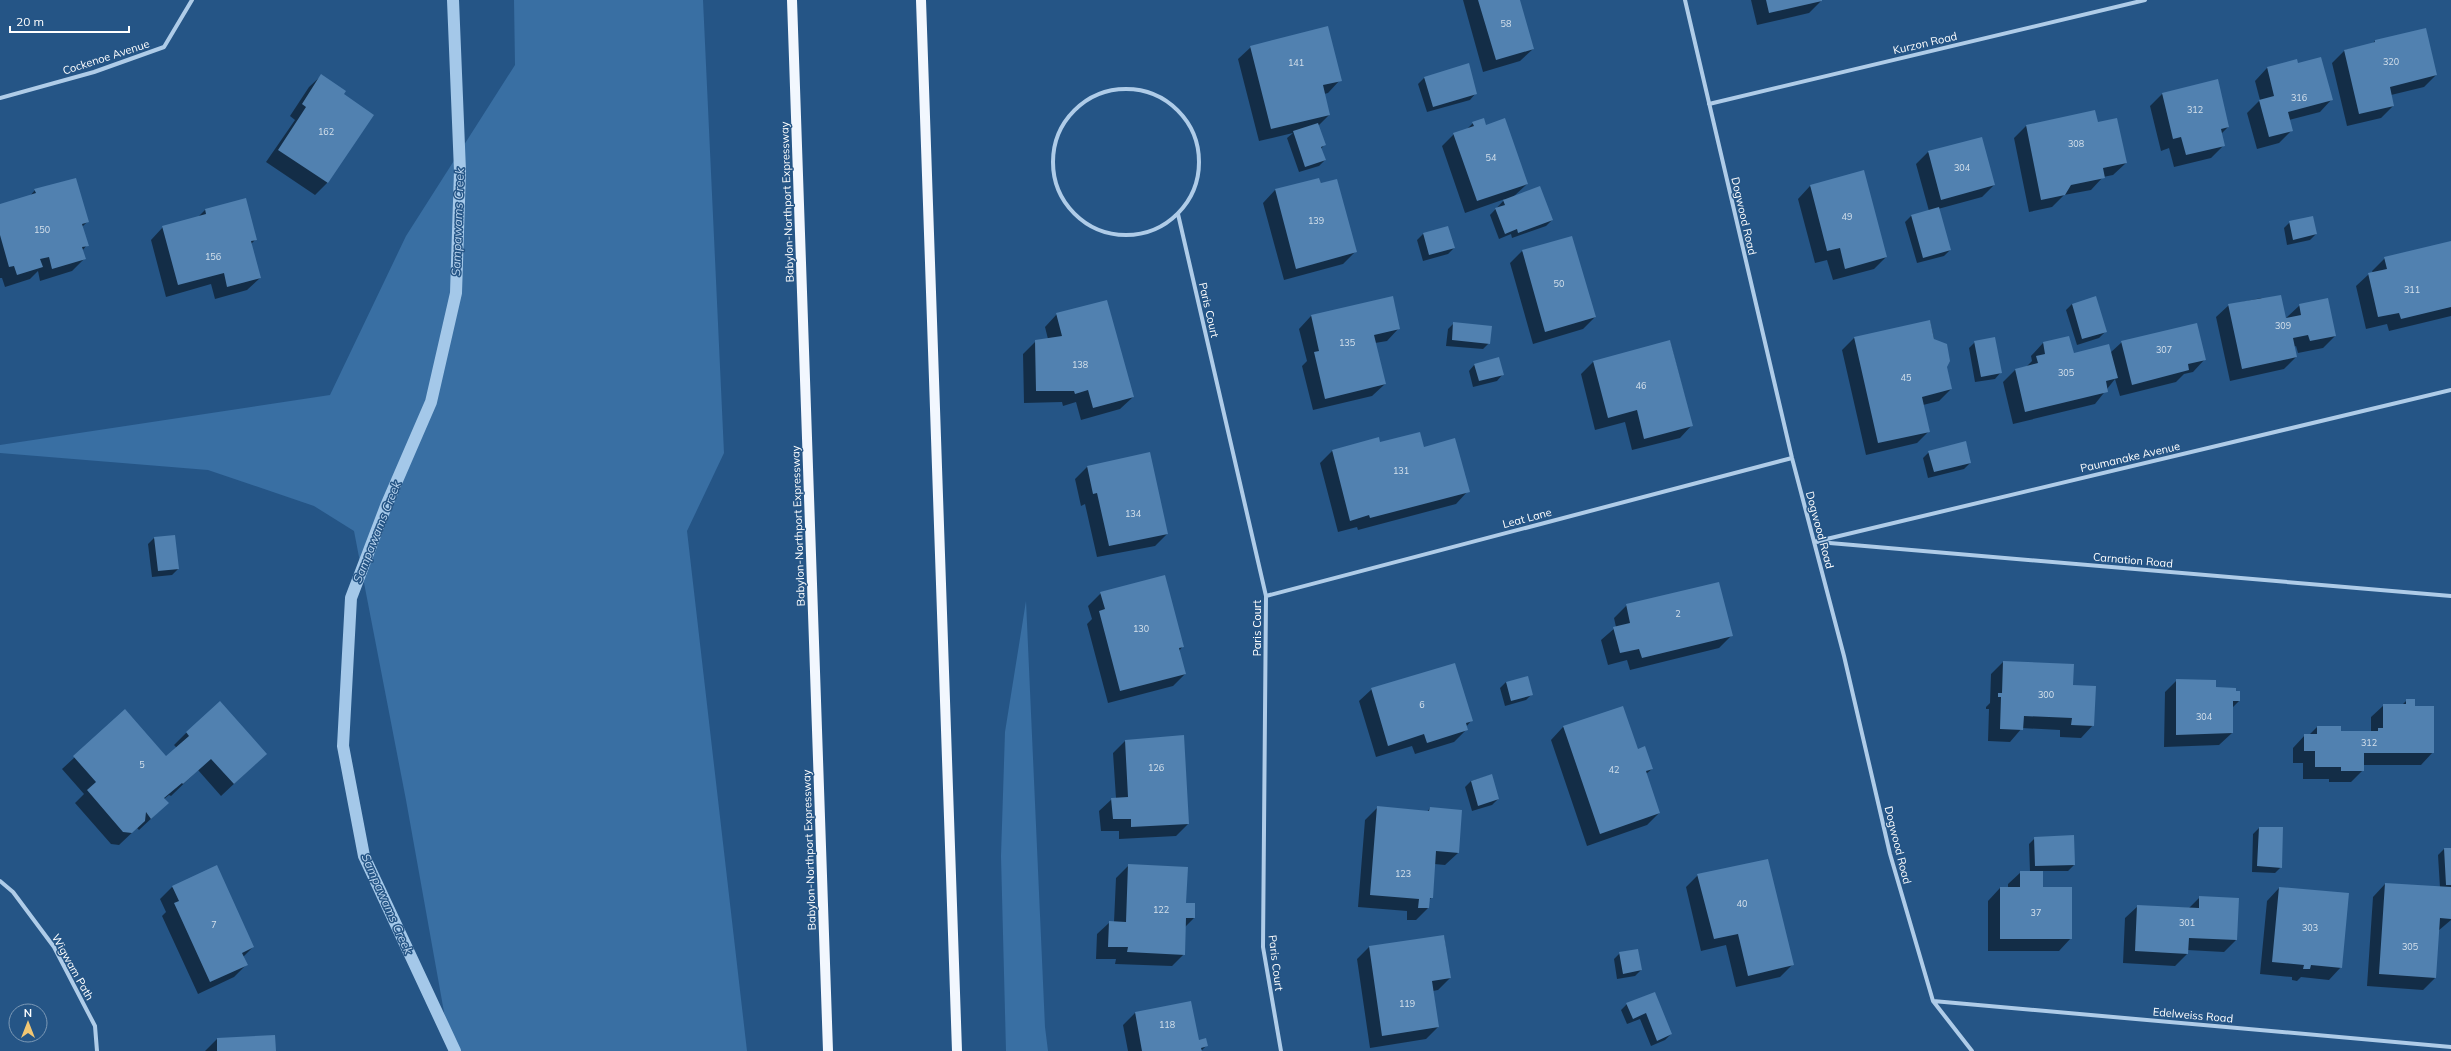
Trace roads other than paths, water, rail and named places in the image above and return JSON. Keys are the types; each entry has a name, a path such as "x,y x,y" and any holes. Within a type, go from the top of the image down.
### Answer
{"main road":[{"name":"Babylon-Northport Expressway","path":"792,0 828,1051"},
{"path":"921,0 957,1051"}],"street":[{"name":"Cockenoe Avenue","path":"0,98 94,72 164,47 192,0"},
{"name":"Dogwood Road","path":"1685,0 1708,104 1792,458 1844,656 1890,854 1933,1001 1972,1051"},
{"name":"Kurzon Road","path":"1708,104 2145,0"},
{"path":"1129,88 1159,96 1174,106 1190,124 1199,147 1200,172 1192,195 1178,214 1158,228 1135,235 1111,234 1088,224 1070,209 1057,188 1052,164 1055,141 1066,119 1083,102 1105,91 1129,88"},
{"name":"Paris Court","path":"1178,214 1266,596 1263,947 1281,1051"},
{"name":"Paumanake Avenue","path":"1814,542 2451,390"},
{"name":"Leat Lane","path":"1266,596 1792,458"},
{"name":"Carnation Road","path":"1814,542 2451,596"},
{"name":"Wigwam Path","path":"0,881 13,892 54,947 95,1026 97,1051"},
{"name":"Edelweiss Road","path":"1933,1001 2451,1047"}],"waterway":[{"name":"Sampawams Creek","path":"453,0 460,171 456,293 431,402 386,506 351,598 343,746 364,856 455,1051"}]}
